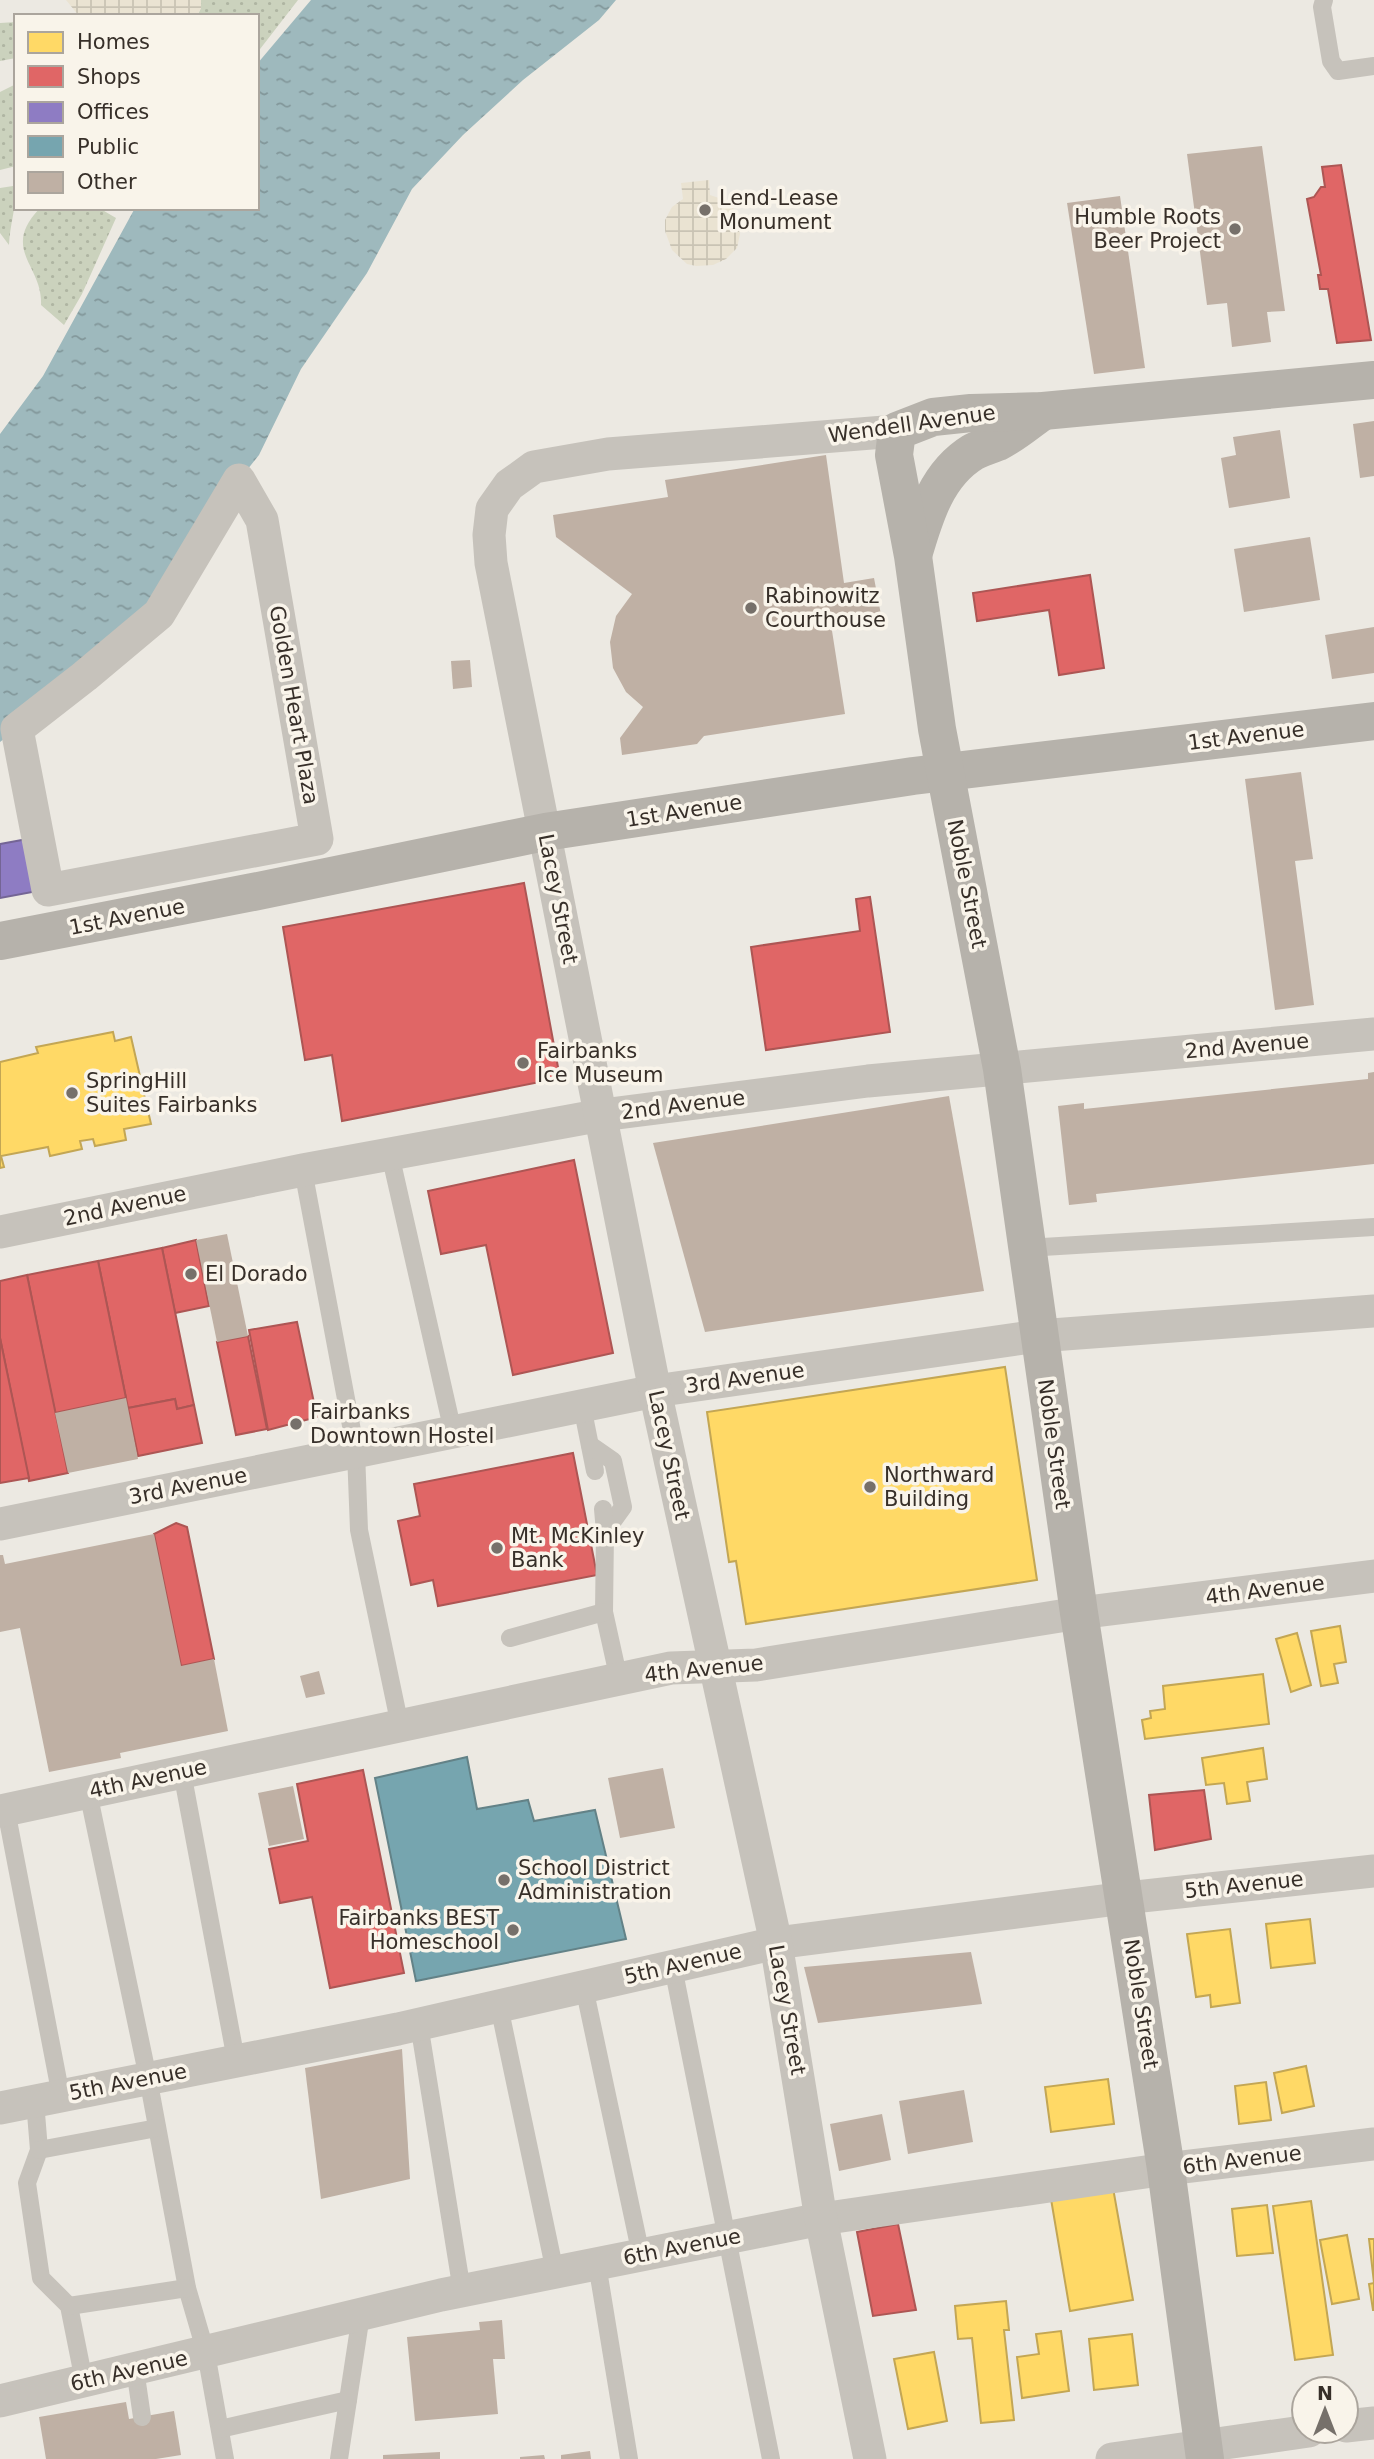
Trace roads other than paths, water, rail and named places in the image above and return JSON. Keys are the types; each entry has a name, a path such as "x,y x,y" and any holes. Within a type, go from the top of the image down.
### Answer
{"street":[{"name":"Wendell Avenue","path":"534,467 608,454 897,431 933,417 971,413 1043,411 1374,380"},
{"path":"913,556 933,496 946,478 973,452 1001,440 1043,411"},
{"name":"Noble Street","path":"897,431 894,455 913,556 937,729 1002,1069 1079,1612 1166,2169 1204,2452"},
{"name":"Lacey Street","path":"534,467 509,485 492,509 489,535 491,563 655,1391 776,1943 821,2219 870,2459"},
{"name":"Golden Heart Plaza","path":"239,480 262,520 317,839 48,890 18,729 159,614 239,480"},
{"name":"1st Avenue","path":"0,941 545,832 946,773 1374,721"},
{"name":"2nd Avenue","path":"0,1232 303,1170 602,1115 868,1081 1374,1034"},
{"name":"3rd Avenue","path":"0,1524 655,1391 1038,1336 1374,1311"},
{"name":"4th Avenue","path":"3,1811 671,1668 756,1665 1079,1612 1374,1576"},
{"name":"5th Avenue","path":"0,2108 419,2024 776,1943 1125,1898 1374,1871"},
{"name":"6th Avenue","path":"0,2401 462,2291 821,2219 1166,2169 1374,2144"},
{"path":"1112,2459 1204,2452 1290,2435"}],"lane":[{"path":"1324,0 1322,7 1331,61 1338,71 1374,66"},
{"path":"390,1154 453,1432"},
{"path":"303,1170 356,1452 359,1530 400,1726"},
{"path":"1026,1248 1374,1227"},
{"path":"582,1406 595,1471"},
{"path":"590,1445 613,1461 623,1507 605,1532"},
{"path":"603,1509 604,1612 619,1680"},
{"path":"510,1638 604,1612"},
{"path":"182,1772 236,2060"},
{"path":"88,1792 148,2078 187,2288 206,2353 225,2459"},
{"path":"3,1811 48,2099 39,2150 27,2183 41,2278 69,2305 84,2381"},
{"path":"673,1966 771,2459"},
{"path":"584,1987 641,2255"},
{"path":"499,2006 555,2272"},
{"path":"419,2024 462,2291"},
{"path":"39,2150 157,2128"},
{"path":"597,2264 629,2459"},
{"path":"69,2305 187,2288"},
{"path":"339,2459 361,2315"},
{"path":"135,2369 142,2417"},
{"path":"220,2428 348,2400"}],"water":[{"path":"311,0 616,0 599,20 523,80 463,135 412,189 367,273 301,369 259,455 239,480 159,614 0,742 0,434 43,376 134,210 259,210 259,62"}],"place":[{"name":"Lend-Lease Monument","path":"705,210"},
{"name":"Humble Roots Beer Project","path":"1235,229"},
{"name":"Rabinowitz Courthouse","path":"751,608"},
{"name":"Fairbanks Ice Museum","path":"523,1063"},
{"name":"SpringHill Suites Fairbanks","path":"72,1093"},
{"name":"El Dorado","path":"191,1274"},
{"name":"Fairbanks Downtown Hostel","path":"296,1424"},
{"name":"Northward Building","path":"870,1487"},
{"name":"Mt. McKinley Bank","path":"497,1548"},
{"name":"School District Administration","path":"504,1880"},
{"name":"Fairbanks BEST Homeschool","path":"513,1930"}]}
